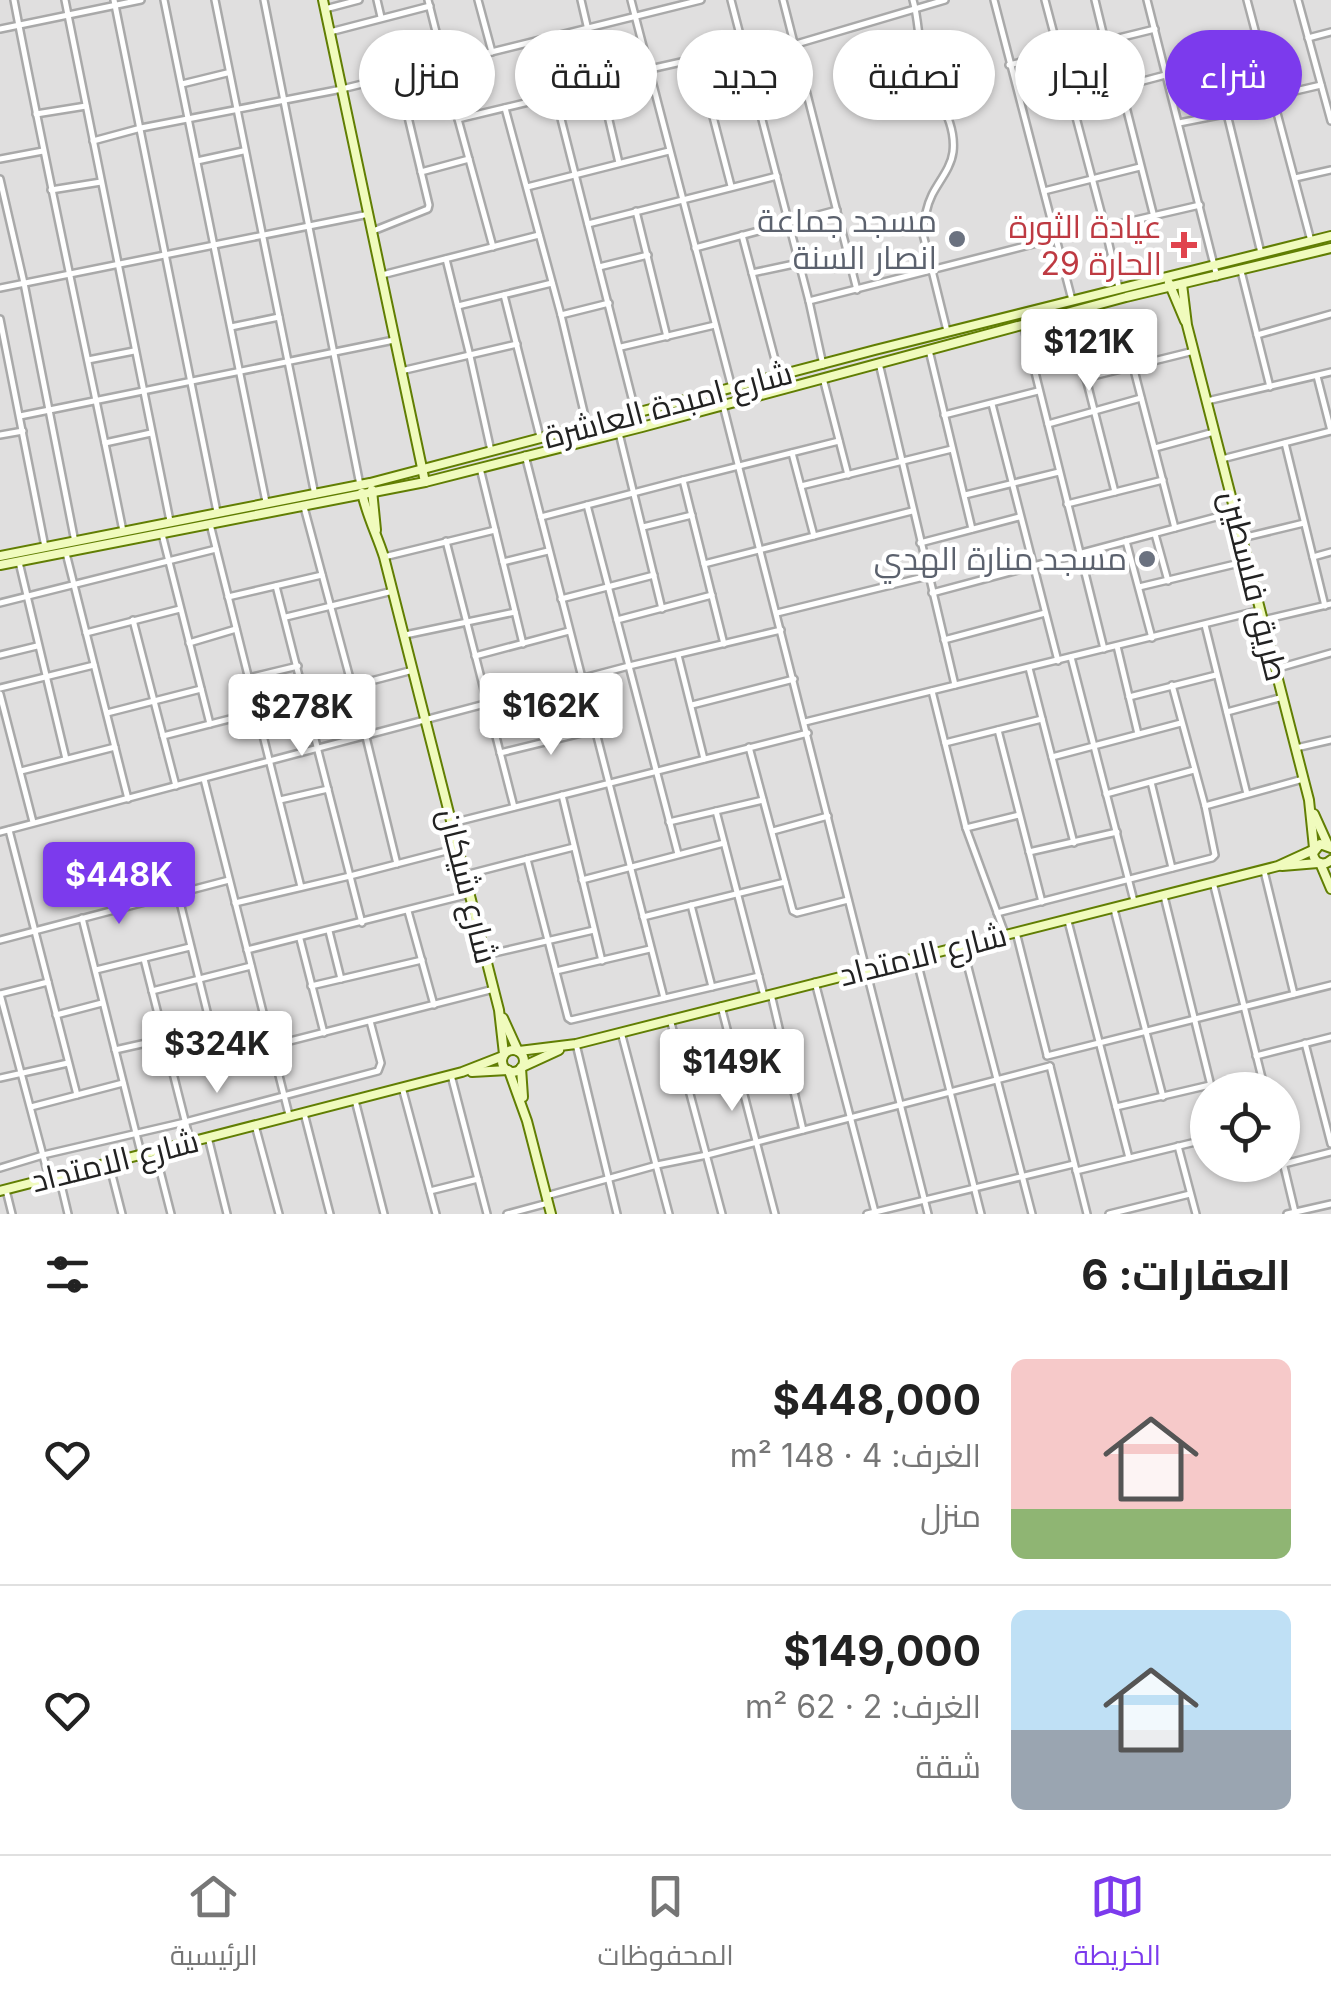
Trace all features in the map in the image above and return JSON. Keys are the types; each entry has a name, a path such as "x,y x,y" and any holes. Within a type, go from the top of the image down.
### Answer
{"street":[{"path":"14,0 124,533"},
{"path":"64,0 170,523"},
{"path":"0,29 68,16 114,2 141,0"},
{"path":"164,0 266,504"},
{"path":"215,0 315,495"},
{"path":"264,0 360,485"},
{"path":"359,0 324,4 424,482"},
{"path":"376,0 381,18"},
{"path":"478,0 486,30"},
{"path":"581,0 618,163"},
{"path":"632,0 639,30"},
{"path":"580,30 701,0"},
{"path":"731,0 739,30"},
{"path":"782,0 789,30"},
{"path":"913,0 924,64 944,104 954,149 930,198 924,225 947,332"},
{"path":"813,39 946,0"},
{"path":"994,0 1072,300"},
{"path":"1045,0 1052,30"},
{"path":"1095,0 1102,30"},
{"path":"1147,0 1165,71"},
{"path":"1248,0 1255,30"},
{"path":"1298,0 1331,122"},
{"path":"114,2 218,514"},
{"path":"330,32 429,3 435,30"},
{"path":"1145,31 1155,29"},
{"path":"1308,38 1331,32"},
{"path":"1009,66 1015,64"},
{"path":"182,84 228,72"},
{"path":"93,141 359,85"},
{"path":"1302,91 1322,85"},
{"path":"657,105 732,388"},
{"path":"36,114 86,106"},
{"path":"495,110 515,106"},
{"path":"505,108 562,315 587,427"},
{"path":"813,119 858,290"},
{"path":"372,231 428,209 409,120"},
{"path":"458,120 493,247"},
{"path":"560,120 636,414"},
{"path":"714,120 732,188"},
{"path":"763,120 823,365"},
{"path":"1076,120 1119,288"},
{"path":"1128,120 1154,217"},
{"path":"1178,120 1217,276"},
{"path":"1179,123 1195,120"},
{"path":"1228,120 1261,254"},
{"path":"1280,120 1311,242"},
{"path":"197,162 244,150"},
{"path":"0,160 43,151"},
{"path":"527,187 669,151"},
{"path":"421,172 469,160"},
{"path":"1044,191 1140,167"},
{"path":"1295,178 1331,170"},
{"path":"588,224 777,176"},
{"path":"0,179 75,542"},
{"path":"51,190 101,182"},
{"path":"1105,227 1200,205"},
{"path":"695,248 838,210"},
{"path":"636,212 667,337"},
{"path":"0,288 369,214"},
{"path":"742,234 783,390"},
{"path":"382,275 540,235"},
{"name":"شارع امبدة العاشرة","path":"0,556 360,485 1331,236"},
{"path":"809,302 1056,238"},
{"name":"شارع امبدة العاشرة","path":"0,565 424,482 1069,312 1331,248"},
{"path":"599,267 648,255"},
{"path":"446,259 491,452"},
{"path":"752,273 800,263"},
{"path":"1242,270 1270,387"},
{"name":"طريق فلسطين","path":"1180,273 1187,324 1309,800 1314,858 1331,889"},
{"name":"طريق فلسطين","path":"1168,276 1187,324"},
{"path":"458,306 552,282"},
{"path":"504,294 541,439"},
{"path":"562,315 609,302"},
{"path":"1069,312 1115,492"},
{"path":"1257,335 1331,314"},
{"path":"231,326 279,317"},
{"path":"0,319 45,548"},
{"path":"1023,324 1104,649"},
{"path":"621,347 715,325"},
{"path":"20,416 395,340"},
{"path":"402,371 517,344"},
{"path":"929,350 972,530"},
{"path":"88,360 134,351"},
{"path":"1085,378 1194,351"},
{"path":"879,363 955,685"},
{"path":"1133,366 1175,528"},
{"path":"1207,401 1331,372"},
{"path":"1221,459 1331,432 1317,376"},
{"path":"823,378 848,475"},
{"path":"944,415 1038,391"},
{"path":"1047,424 1141,398"},
{"path":"992,404 1058,660"},
{"path":"723,405 928,1214"},
{"path":"603,423 606,436"},
{"path":"0,435 23,432"},
{"path":"619,432 662,609"},
{"path":"1154,448 1214,432"},
{"path":"105,443 151,433"},
{"path":"541,516 839,441"},
{"path":"805,722 1204,625 1328,605 1285,443"},
{"path":"800,486 952,449"},
{"path":"792,453 814,536"},
{"path":"526,456 664,998"},
{"path":"480,468 523,644"},
{"path":"964,495 1059,472"},
{"path":"683,480 724,644"},
{"path":"1067,504 1162,480"},
{"name":"شارع شيكان","path":"370,482 371,524 393,591 494,990 518,1051"},
{"name":"شارع شيكان","path":"360,485 368,494"},
{"path":"587,505 678,854"},
{"path":"304,507 352,686"},
{"path":"704,564 912,511"},
{"path":"932,593 1235,512"},
{"path":"642,528 692,515"},
{"path":"920,543 1020,517"},
{"path":"1242,538 1304,522"},
{"path":"210,524 302,886"},
{"path":"384,557 494,530"},
{"path":"162,534 210,724"},
{"path":"1155,534 1168,581"},
{"path":"1126,541 1152,638"},
{"path":"446,542 514,807"},
{"path":"0,603 216,549"},
{"path":"502,562 548,550"},
{"path":"1313,557 1331,552"},
{"path":"66,553 128,799"},
{"path":"1139,588 1248,561"},
{"path":"19,562 66,759"},
{"path":"228,597 323,575"},
{"path":"561,600 654,575"},
{"path":"777,612 928,576"},
{"path":"276,586 362,922"},
{"path":"286,617 393,591"},
{"path":"616,620 712,595"},
{"path":"86,633 180,608"},
{"path":"404,635 515,612"},
{"path":"944,640 1045,613"},
{"path":"133,620 176,786"},
{"path":"1204,625 1248,794"},
{"path":"189,643 236,629"},
{"path":"0,832 629,666 781,630"},
{"path":"475,656 569,631"},
{"path":"0,656 38,646"},
{"path":"1117,646 1138,734"},
{"path":"1276,668 1331,653"},
{"path":"678,655 704,759"},
{"path":"1071,657 1134,900"},
{"path":"34,823 0,692 94,665"},
{"path":"248,678 298,666"},
{"path":"1029,668 1074,844"},
{"path":"306,698 413,670"},
{"path":"1129,697 1216,674"},
{"path":"692,705 794,679"},
{"path":"997,913 1215,855 1172,685"},
{"path":"106,714 202,689"},
{"path":"932,691 966,828 1004,934"},
{"path":"1226,712 1282,697"},
{"path":"162,736 257,712"},
{"path":"945,743 1042,720"},
{"path":"1052,757 1181,722"},
{"path":"500,753 594,730"},
{"path":"998,730 1042,902"},
{"path":"452,823 808,732"},
{"path":"366,737 397,864"},
{"path":"0,742 12,739"},
{"path":"1296,748 1331,740"},
{"path":"20,772 115,747"},
{"path":"749,748 794,913 848,900"},
{"path":"1106,794 1194,770"},
{"path":"204,779 290,1116"},
{"path":"1204,806 1304,779"},
{"path":"1150,782 1172,868"},
{"path":"280,800 328,789"},
{"path":"562,795 602,960"},
{"path":"669,822 764,800"},
{"path":"1309,800 1330,846"},
{"path":"716,811 803,1130"},
{"path":"966,828 1020,815"},
{"path":"771,831 828,816"},
{"path":"10,830 77,1095"},
{"path":"1029,852 1116,832"},
{"path":"582,880 724,843"},
{"name":"شارع الامتداد","path":"1278,866 1320,844 1330,846"},
{"path":"465,875 574,847"},
{"path":"235,902 458,848"},
{"path":"528,859 571,1020 759,976"},
{"name":"شارع الامتداد","path":"518,1051 572,1044 1264,869 1325,864 1331,860"},
{"path":"1264,869 1294,994"},
{"path":"0,940 230,880"},
{"path":"643,917 785,882"},
{"path":"1212,882 1260,1072"},
{"path":"1164,893 1207,1072"},
{"path":"178,894 219,1060"},
{"path":"248,950 470,894"},
{"path":"691,905 712,987"},
{"path":"1114,906 1163,1097"},
{"path":"408,911 434,1005"},
{"path":"82,918 142,1154"},
{"path":"1067,918 1129,1158"},
{"path":"486,956 594,930"},
{"path":"329,931 341,980"},
{"path":"1016,932 1087,1214"},
{"path":"300,939 324,1033"},
{"path":"962,945 1032,1214"},
{"path":"95,970 190,947"},
{"path":"556,972 651,949"},
{"path":"916,957 981,1214"},
{"path":"144,959 190,1142"},
{"path":"311,986 422,960"},
{"path":"152,991 252,966"},
{"path":"48,982 0,994 43,1155 68,1214"},
{"path":"816,982 871,1213 1022,1176 1190,1143"},
{"path":"1047,1056 1331,985"},
{"path":"172,1072 494,990"},
{"path":"56,1015 102,1002"},
{"path":"721,1006 775,1214"},
{"name":"شارع شيكان","path":"500,1010 504,1055"},
{"path":"670,1020 722,1214"},
{"path":"0,1168 378,1071 382,1063 370,1021"},
{"path":"621,1032 670,1214"},
{"path":"1256,1056 1331,1037"},
{"path":"114,1050 164,1039"},
{"path":"572,1044 617,1214"},
{"name":"شارع الامتداد","path":"521,1068 572,1044"},
{"path":"1300,1156 1331,1148 1305,1044"},
{"path":"527,1121 521,1068 524,1059 512,1050 502,1062 527,1121 551,1214"},
{"name":"شارع الامتداد","path":"3,1190 462,1072 504,1055"},
{"path":"0,1078 68,1062"},
{"path":"507,1214 608,1178 1050,1066"},
{"path":"508,1070 521,1068"},
{"name":"شارع الامتداد","path":"462,1072 508,1070"},
{"path":"450,1075 487,1214"},
{"path":"31,1107 123,1083"},
{"path":"402,1087 436,1214"},
{"path":"1116,1108 1190,1092"},
{"path":"355,1100 384,1214"},
{"path":"304,1113 330,1214"},
{"path":"255,1126 279,1214"},
{"path":"208,1138 226,1214"},
{"path":"1178,1146 1196,1214"},
{"path":"155,1151 171,1214"},
{"path":"109,1163 122,1214"},
{"path":"430,1191 478,1179"},
{"path":"1286,1182 1291,1213 1331,1204"},
{"path":"3,1190 12,1214"},
{"path":"1110,1214 1142,1210 1190,1194"}],"shaded area":[{"path":"0,0 1331,0 1331,1214 0,1214"}],"place":[{"name":"مسجد جماعة انصار السنة","path":"957,239"},
{"name":"عيادة الثورة الحارة 29","path":"1184,245"},
{"name":"مسجد منارة الهدي","path":"1147,559"}]}
